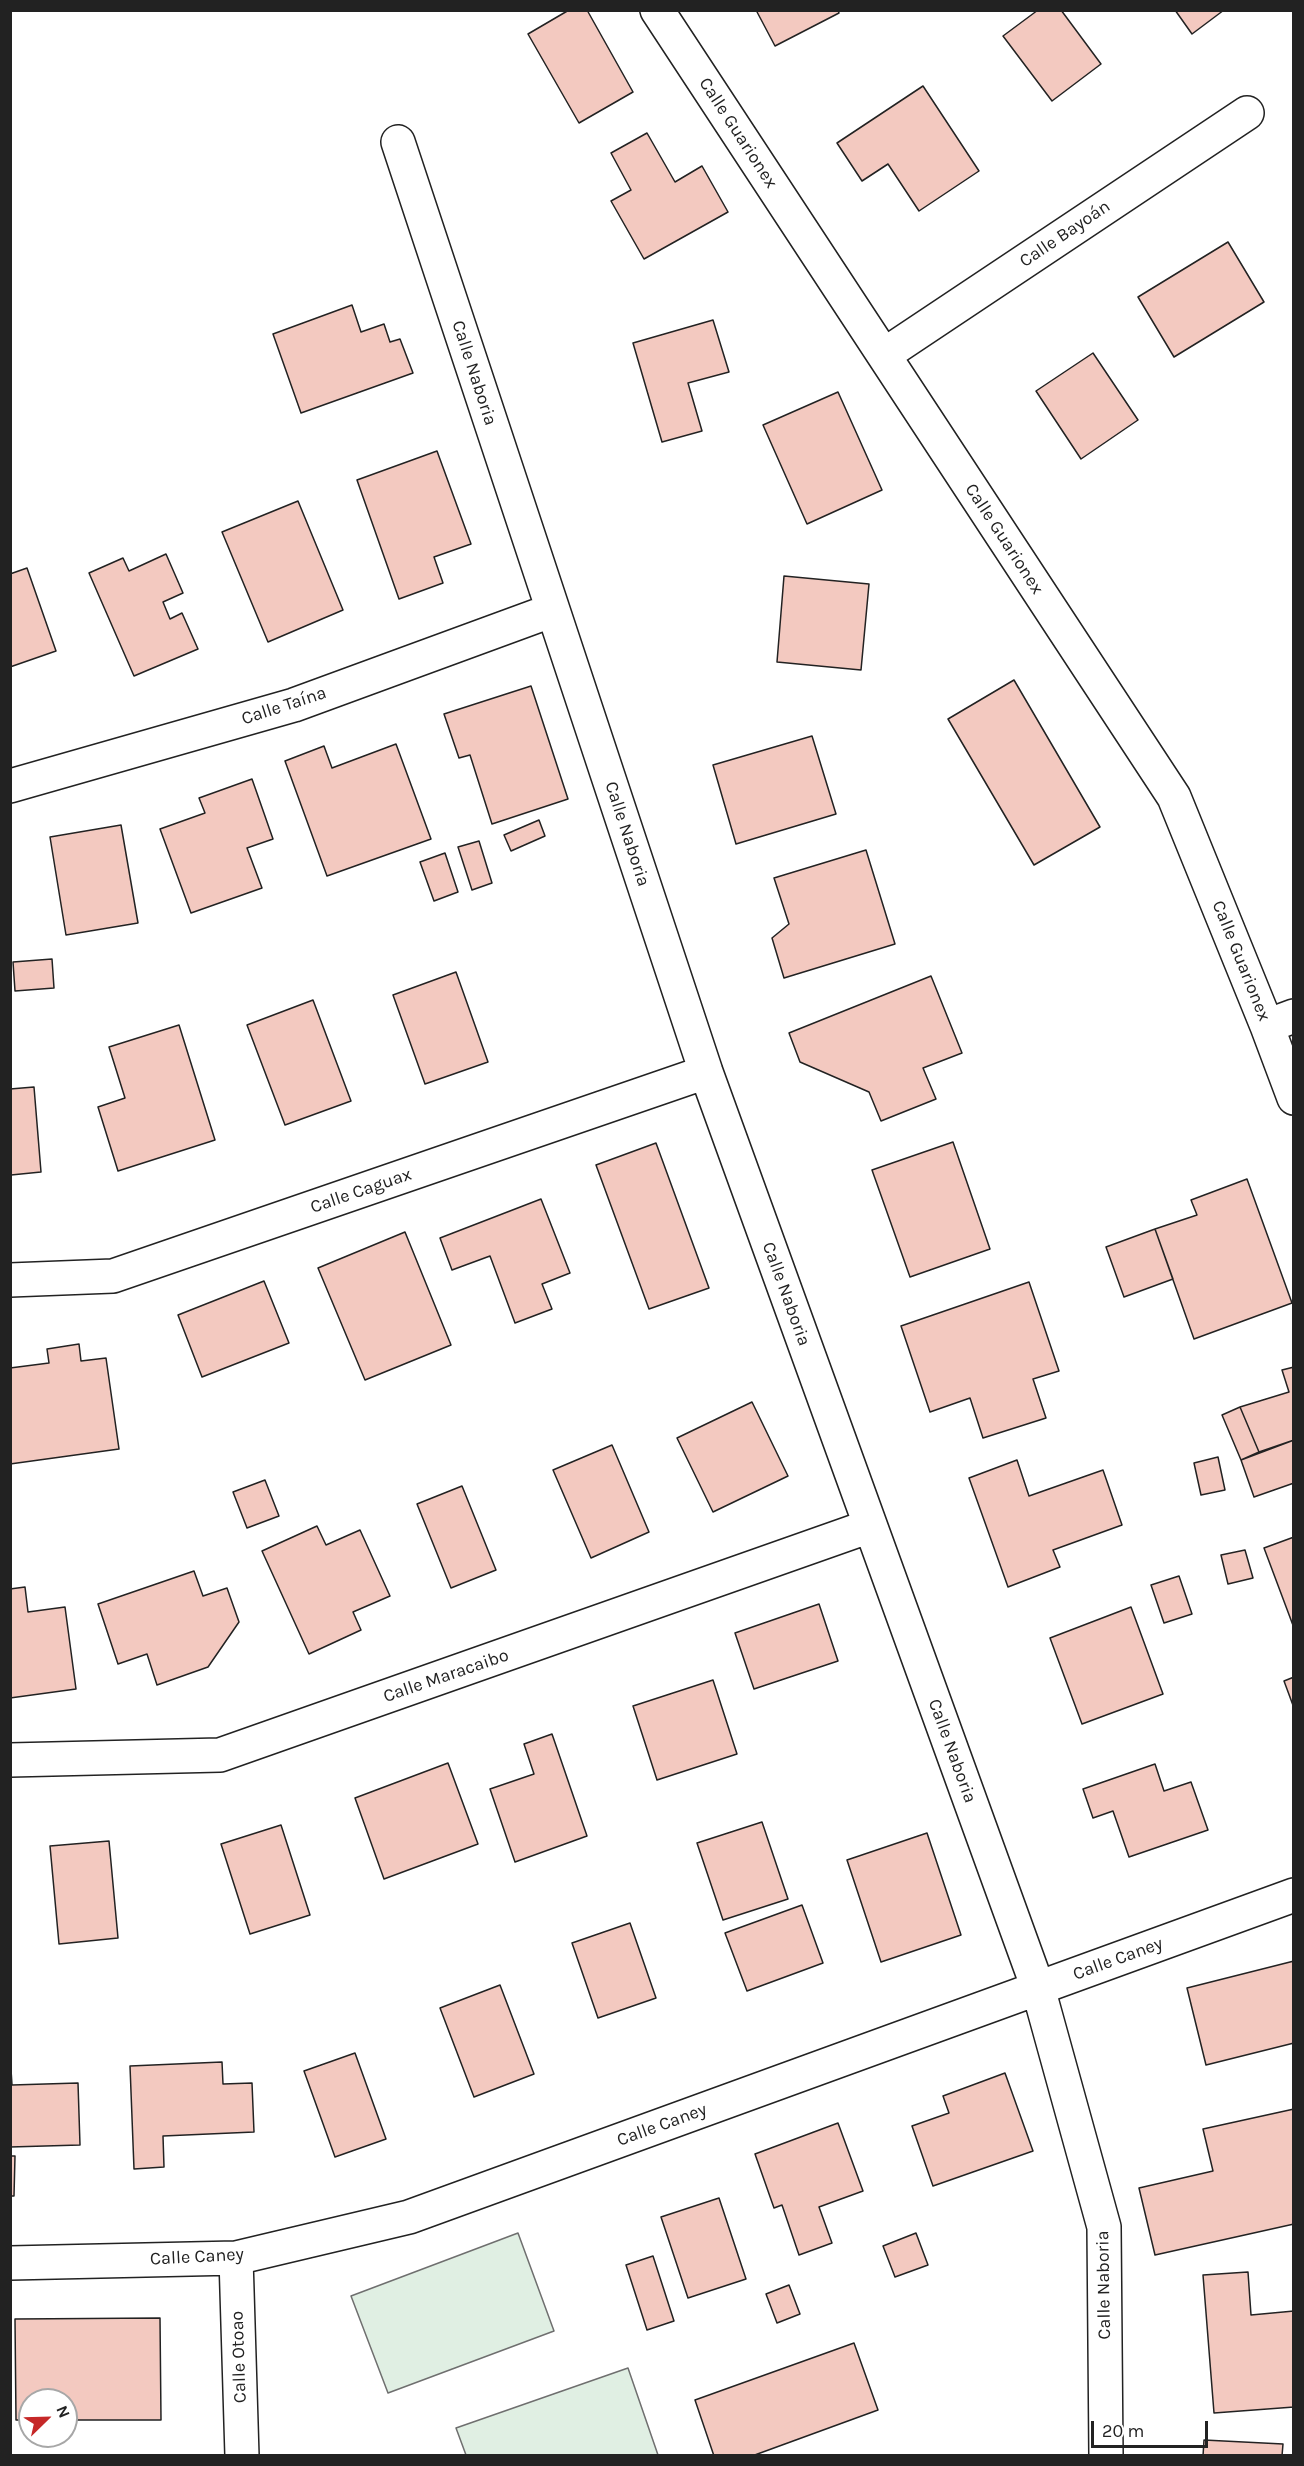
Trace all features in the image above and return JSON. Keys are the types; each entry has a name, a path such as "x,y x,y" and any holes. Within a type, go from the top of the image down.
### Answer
{"street":[{"name":"Calle Guarionex","path":"657,10 1174,797 1280,1021 1293,1098"},
{"name":"Calle Bayoán","path":"884,356 1247,113"},
{"name":"Calle Naboria","path":"398,142 706,1072 1038,1988 1104,2228 1106,2456"},
{"name":"Calle Taína","path":"10,786 294,705 553,610"},
{"name":"Calle Caguax","path":"10,1280 113,1276 706,1072"},
{"name":"Calle Maracaibo","path":"10,1760 220,1755 870,1526"},
{"name":"Calle Caney","path":"10,2263 236,2258 409,2217 1293,1895"},
{"name":"Calle Otoao","path":"236,2258 242,2456"}],"green space":[{"path":"518,2233 554,2331 388,2393 351,2296"},
{"path":"628,2368 658,2455 466,2455 456,2428"}],"building":[{"path":"569,10 587,10 633,92 579,123 528,34"},
{"path":"756,10 838,10 839,13 775,46"},
{"path":"1038,10 1061,10 1101,64 1052,101 1003,36"},
{"path":"1175,10 1224,10 1192,34"},
{"path":"923,86 979,171 919,211 888,164 862,181 837,143"},
{"path":"647,133 675,182 702,166 728,212 644,259 611,201 631,190 611,153"},
{"path":"1228,242 1264,302 1174,357 1138,297"},
{"path":"352,305 361,332 384,324 390,342 400,339 413,373 301,413 273,334"},
{"path":"713,320 729,372 688,383 702,431 662,442 633,343"},
{"path":"1093,353 1138,420 1081,459 1036,391"},
{"path":"838,392 882,490 807,524 763,425"},
{"path":"437,451 471,544 434,557 443,583 399,599 357,480"},
{"path":"298,501 343,610 268,642 222,532"},
{"path":"166,554 183,593 163,602 170,619 182,613 198,649 134,676 89,573 123,558 129,571"},
{"path":"27,568 56,651 10,667 10,574"},
{"path":"784,576 869,584 861,670 777,662"},
{"path":"1014,680 1100,827 1034,865 948,719"},
{"path":"531,686 568,799 492,824 470,755 459,758 444,714"},
{"path":"812,736 836,814 736,844 713,765"},
{"path":"396,744 431,839 327,876 285,761 324,746 332,768"},
{"path":"252,779 273,839 247,848 262,888 191,913 160,829 205,813 199,798"},
{"path":"539,820 545,836 511,851 504,835"},
{"path":"121,825 138,923 66,935 50,837"},
{"path":"479,841 492,883 472,890 458,847"},
{"path":"866,850 895,944 784,978 772,938 789,924 774,878"},
{"path":"445,853 458,892 434,901 420,862"},
{"path":"52,959 54,988 15,991 13,962"},
{"path":"456,972 488,1062 425,1084 393,995"},
{"path":"931,976 962,1053 923,1068 936,1099 881,1121 869,1092 800,1062 789,1033"},
{"path":"313,1000 351,1101 285,1125 247,1025"},
{"path":"179,1025 215,1140 118,1171 98,1107 125,1098 109,1047"},
{"path":"34,1087 41,1172 11,1175 10,1178 10,1089"},
{"path":"953,1142 990,1249 910,1277 872,1170"},
{"path":"656,1143 709,1288 649,1309 596,1165"},
{"path":"1247,1179 1292,1303 1194,1339 1155,1229 1197,1215 1191,1200"},
{"path":"541,1199 570,1273 542,1284 552,1309 515,1323 490,1256 452,1270 440,1238"},
{"path":"1155,1229 1173,1279 1124,1297 1106,1247"},
{"path":"405,1232 451,1345 365,1380 318,1268"},
{"path":"264,1281 289,1343 202,1377 178,1315"},
{"path":"1029,1282 1059,1371 1033,1379 1046,1418 983,1438 970,1398 930,1412 901,1326"},
{"path":"79,1344 81,1361 106,1358 119,1449 10,1464 10,1368 49,1363 47,1349"},
{"path":"1294,1367 1294,1440 1259,1452 1240,1407 1289,1392 1282,1370"},
{"path":"752,1402 788,1476 713,1512 677,1438"},
{"path":"1240,1407 1259,1452 1241,1460 1222,1415"},
{"path":"1294,1440 1294,1483 1254,1497 1241,1460"},
{"path":"612,1445 649,1532 591,1558 553,1470"},
{"path":"1218,1457 1225,1490 1201,1495 1194,1463"},
{"path":"1017,1460 1029,1496 1103,1470 1122,1525 1053,1550 1060,1567 1008,1587 969,1478"},
{"path":"265,1480 279,1516 247,1528 233,1492"},
{"path":"462,1486 496,1570 451,1588 417,1504"},
{"path":"317,1526 326,1545 360,1530 390,1596 353,1612 361,1630 309,1654 262,1551"},
{"path":"1294,1537 1294,1628 1264,1548"},
{"path":"1245,1550 1253,1578 1228,1584 1221,1555"},
{"path":"194,1571 203,1596 227,1588 239,1622 208,1667 157,1685 147,1654 118,1664 98,1604"},
{"path":"1179,1576 1192,1614 1164,1623 1151,1585"},
{"path":"25,1587 28,1612 65,1607 76,1689 10,1698 10,1589"},
{"path":"819,1604 838,1661 754,1689 735,1633"},
{"path":"1131,1607 1163,1694 1082,1724 1050,1638"},
{"path":"1294,1677 1294,1708 1284,1681"},
{"path":"713,1680 737,1754 657,1780 633,1706"},
{"path":"552,1734 587,1836 515,1862 490,1789 534,1774 524,1744"},
{"path":"448,1763 478,1844 384,1879 355,1798"},
{"path":"1155,1764 1164,1791 1191,1782 1208,1830 1129,1857 1113,1811 1093,1818 1083,1789"},
{"path":"762,1822 788,1899 723,1920 697,1843"},
{"path":"281,1825 310,1915 250,1934 221,1844"},
{"path":"927,1833 961,1935 881,1962 847,1860"},
{"path":"109,1841 118,1938 59,1944 50,1846"},
{"path":"802,1905 823,1963 747,1991 725,1933"},
{"path":"630,1923 656,1998 598,2018 572,1943"},
{"path":"1294,1961 1294,2043 1206,2065 1187,1988"},
{"path":"500,1985 534,2074 474,2097 440,2008"},
{"path":"355,2053 386,2139 335,2157 304,2071"},
{"path":"10,2054 12,2085 78,2083 80,2145 10,2147"},
{"path":"222,2062 223,2084 252,2083 254,2132 163,2136 164,2167 134,2169 130,2066"},
{"path":"1005,2073 1033,2151 933,2186 912,2126 949,2113 943,2096"},
{"path":"1294,2109 1294,2224 1155,2255 1139,2188 1213,2171 1203,2129"},
{"path":"838,2123 863,2191 819,2207 832,2243 799,2255 782,2205 774,2208 755,2154"},
{"path":"10,2156 15,2156 14,2196 10,2196"},
{"path":"719,2198 746,2279 688,2298 661,2217"},
{"path":"916,2233 928,2265 895,2277 883,2246"},
{"path":"653,2256 674,2321 647,2330 626,2265"},
{"path":"1248,2272 1251,2315 1294,2311 1294,2407 1214,2413 1203,2275"},
{"path":"789,2285 800,2314 777,2323 766,2294"},
{"path":"160,2318 161,2420 78,2420 78,2388 18,2388 18,2420 16,2420 15,2319"},
{"path":"854,2343 878,2410 752,2456 714,2456 695,2400"},
{"path":"1204,2440 1283,2444 1282,2456 1203,2456"}]}
